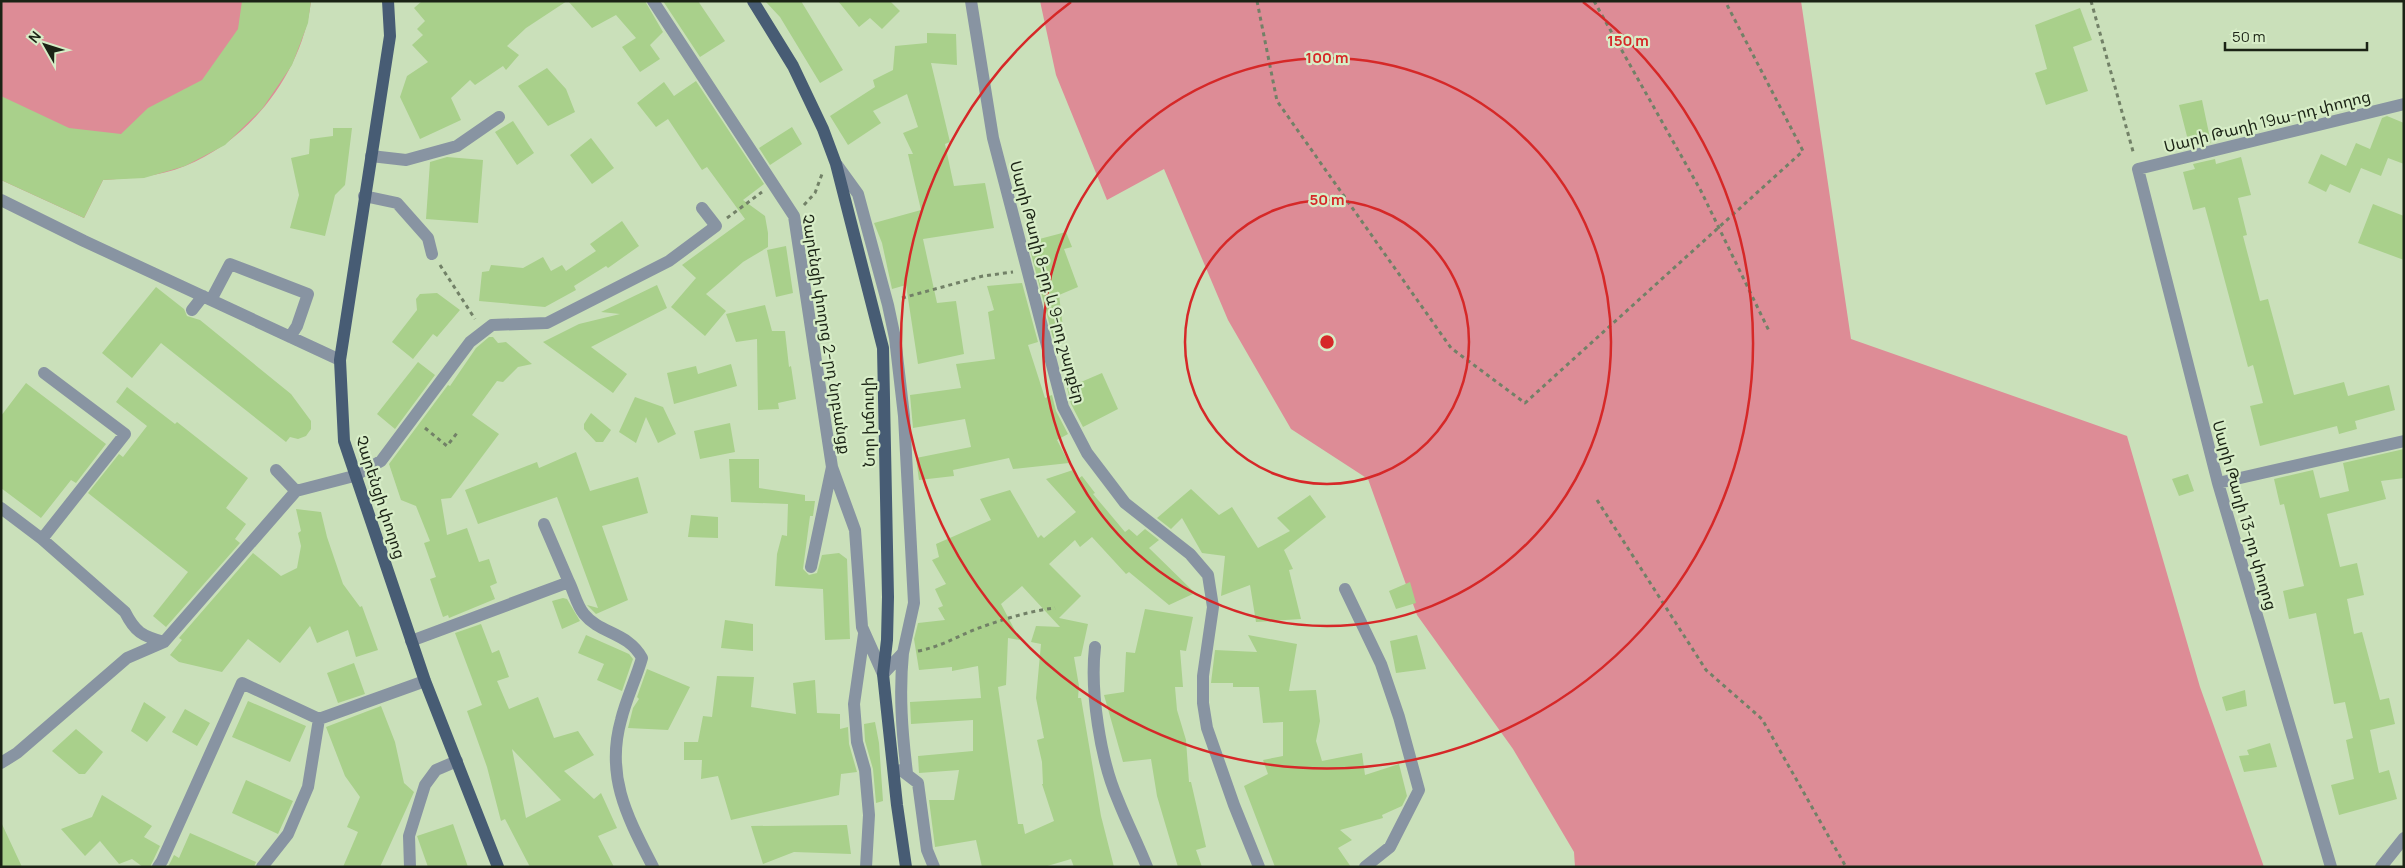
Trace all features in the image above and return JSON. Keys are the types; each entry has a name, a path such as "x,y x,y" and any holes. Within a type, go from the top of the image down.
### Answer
{"main road":[{"name":"Չարենցի փողոց","path":"388,1 390,36 340,360 344,441 354,476 425,681 498,867"},
{"name":"Նոր խճուղի","path":"754,1 793,66 823,129 836,164 883,348 888,597 887,640 883,674 906,867"}],"street":[{"name":"Չարենցի փողոց 2-րդ նրբանցք","path":"653,1 794,216 832,467 855,530 864,634 883,674"},
{"name":"Սարի Թաղի 8-րդ և 9-րդ շարքեր","path":"972,1 993,138 1026,271 1064,407 1087,454 1125,503 1190,554 1208,575 1213,607 1203,676 1203,704 1207,728 1234,805 1259,867"},
{"name":"Սարի Թաղի 19ա-րդ փողոց","path":"2138,169 2404,104"},
{"path":"371,156 406,160 458,146 499,117"},
{"path":"836,164 858,194 896,338 904,416 914,603 903,653 900,681 901,719 907,773"},
{"name":"Սարի Թաղի 13-րդ փողոց","path":"2138,169 2218,483 2331,867"},
{"path":"364,196 397,203 428,238 432,254"},
{"path":"1,200 84,241 340,360"},
{"path":"1,763 17,753 127,658 164,642 296,491 354,476 381,461 470,342 492,325 547,323 668,261 716,226 702,208"},
{"path":"192,310 208,298 230,264 308,294 297,326 290,337"},
{"path":"42,539 125,434 44,373"},
{"path":"2218,483 2404,441"},
{"path":"811,567 832,467"},
{"path":"276,470 296,491"},
{"path":"1,508 42,539 125,612 132,626 146,637 164,642"},
{"path":"544,524 584,614 636,648 642,658 621,720 616,743 615,774 629,821 653,867"},
{"path":"411,641 569,582"},
{"path":"1345,589 1381,664 1399,717 1419,790 1390,847 1365,867"},
{"path":"864,634 854,704 857,742 865,770 869,815 866,867"},
{"path":"1095,647 1092,672 1104,755 1117,800 1147,867"},
{"path":"883,674 903,653"},
{"path":"158,867 242,683 319,719 425,681"},
{"path":"262,867 288,834 308,787 319,719"},
{"path":"410,867 409,836 425,785 436,770 457,761"},
{"path":"893,765 907,773 918,783 927,850 934,867"},
{"path":"2381,867 2404,838"}],"path":[{"path":"1257,1 1277,100 1452,348 1525,403 1803,151 1725,1"},
{"path":"1594,1 1701,191 1770,333"},
{"path":"2091,1 2138,169"},
{"path":"794,216 815,193 824,166 836,164"},
{"path":"716,226 773,184"},
{"path":"432,254 456,286 483,332"},
{"path":"887,302 983,276 1026,271"},
{"path":"440,440 447,446 457,433"},
{"path":"1597,500 1706,670 1762,719 1846,867"},
{"path":"903,653 934,648 1005,620 1055,608"}],"shaded area":[{"path":"1,1 311,1 306,27 297,53 285,77 270,100 252,121 209,154 175,170 134,178 103,180 84,218 1,180"},
{"path":"1040,1 1801,1 1851,339 2127,436 2200,687 2264,867 1575,867 1574,852 1513,749 1417,615 1368,479 1291,429 1228,320 1164,169 1107,200 1056,75"}],"building":[{"path":"242,1 311,1 308,23 292,65 262,109 225,145 185,166 144,178 103,180 84,218 1,180 1,96 69,128 121,134 148,108 202,80 238,29"},
{"path":"422,1 567,1 526,28 507,46 519,55 506,70 503,66 475,85 470,80 451,98 461,120 420,139 400,97 407,76 428,62 412,45 423,35 417,29 425,21 414,8"},
{"path":"568,1 645,1 663,32 650,45 660,59 640,72 622,47 636,38 616,15 592,28"},
{"path":"663,1 698,1 725,41 700,57"},
{"path":"765,1 801,1 843,70 820,83 780,17"},
{"path":"838,1 890,1 900,11 882,29 870,18 859,27"},
{"path":"2080,8 2092,40 2073,47 2088,91 2046,105 2035,73 2047,69 2035,25"},
{"path":"927,33 956,34 957,65 931,63 950,142 945,144 954,186 985,183 994,228 923,239 937,303 956,301 964,354 918,364 906,285 892,289 882,243 874,223 921,210 908,154 913,154 903,133 918,127 907,94 873,111 881,123 848,145 830,116 875,87 873,80 893,70 895,46 927,43"},
{"path":"547,68 566,89 575,112 548,126 518,86"},
{"path":"696,81 764,184 743,200 765,216 768,233 768,247 743,262 706,294 726,311 705,336 671,307 696,278 682,265 745,219 707,167 702,170 668,119 656,127 637,103 664,82 674,96"},
{"path":"2202,100 2211,143 2190,148 2179,105"},
{"path":"2387,116 2404,123 2404,164 2388,158 2381,176 2361,168 2350,193 2330,184 2326,192 2308,183 2321,154 2346,166 2356,143 2370,149 2382,118"},
{"path":"513,121 534,153 517,165 495,132"},
{"path":"792,127 802,144 770,165 759,148"},
{"path":"333,128 352,128 345,185 335,195 325,236 290,228 299,195 291,158 309,154 310,139 333,136"},
{"path":"591,138 614,168 592,184 570,155"},
{"path":"447,157 483,160 478,223 426,219 430,162"},
{"path":"2241,157 2251,195 2238,198 2247,235 2243,236 2260,301 2268,299 2294,395 2344,382 2348,396 2389,385 2395,410 2355,421 2357,429 2339,434 2337,426 2260,446 2250,406 2263,403 2253,365 2248,367 2205,207 2193,210 2183,172 2195,169 2193,164 2215,159 2216,164"},
{"path":"2373,204 2404,216 2404,260 2358,243"},
{"path":"622,221 639,246 608,268 606,266 574,286 576,290 545,307 479,301 482,272 489,271 491,265 523,268 543,257 551,271 562,265 566,271 596,251 590,244"},
{"path":"1066,232 1072,247 1064,249 1078,287 1059,295 1064,335 1053,338 1028,242"},
{"path":"786,246 793,293 776,297 767,250"},
{"path":"1022,283 1038,342 1028,345 1045,398 1052,395 1056,411 1068,434 1057,440 1069,463 1013,469 1009,458 953,470 954,476 919,480 916,458 971,447 965,419 913,428 910,395 961,388 956,364 995,359 988,312 994,310 987,286"},
{"path":"657,285 667,308 591,347 627,374 613,393 543,342 579,324 620,314 601,312"},
{"path":"156,287 184,309 187,316 200,320 291,394 311,421 311,429 306,436 298,439 290,437 286,442 161,343 132,378 102,353"},
{"path":"437,293 460,310 437,337 433,334 413,359 392,342 417,310 416,299 420,294"},
{"path":"765,305 772,331 785,331 789,367 791,366 796,399 778,403 779,409 758,410 757,339 736,342 726,314"},
{"path":"489,337 493,337 498,343 506,342 532,364 518,367 503,382 497,381 472,415 499,434 451,498 441,499 447,535 467,528 479,562 489,559 497,583 490,586 495,599 449,618 448,615 443,617 430,579 436,577 424,543 430,541 416,506 401,500 389,464 448,385 450,386 476,348"},
{"path":"418,362 435,375 395,429 377,414"},
{"path":"731,364 737,386 674,404 667,373 696,366 698,374"},
{"path":"1102,373 1118,409 1083,427 1071,404 1067,388"},
{"path":"26,383 106,444 76,483 71,480 41,518 1,488 1,416"},
{"path":"127,387 175,424 177,422 248,478 226,508 246,524 235,539 240,543 166,627 153,616 188,572 88,493 119,454 123,457 147,426 116,402"},
{"path":"635,397 663,407 676,434 658,443 646,417 636,443 619,432"},
{"path":"591,413 611,430 603,442 596,442 584,429 584,424"},
{"path":"730,423 735,452 700,459 694,431"},
{"path":"2404,449 2404,478 2381,481 2386,499 2327,514 2340,567 2357,563 2364,595 2347,599 2354,634 2362,632 2380,700 2389,698 2395,724 2370,730 2379,773 2389,770 2397,799 2339,815 2331,785 2354,779 2346,740 2353,738 2345,702 2334,704 2316,613 2289,619 2283,591 2304,586 2284,504 2280,505 2274,479 2313,470 2320,498 2349,491 2343,463"},
{"path":"576,452 590,491 638,477 648,513 602,526 628,600 596,614 587,605 598,608 557,497 478,524 465,490 537,462 539,468"},
{"path":"729,459 759,459 759,488 805,495 805,501 815,501 813,516 810,516 803,569 809,575 817,573 822,555 839,553 847,559 850,639 825,640 823,589 775,586 777,554 782,535 787,536 788,504 731,502"},
{"path":"1073,470 1078,479 1082,476 1095,493 1093,494 1125,532 1129,529 1137,536 1145,529 1159,540 1149,548 1195,593 1169,605 1129,572 1126,574 1092,537 1080,547 1075,540 1049,564 1081,596 1059,618 1088,624 1081,656 1074,657 1079,686 1078,698 1081,698 1101,816 1114,867 1074,867 1071,859 1044,867 982,867 976,840 935,847 929,800 954,800 959,770 919,773 918,756 973,751 973,720 911,724 910,702 981,698 978,666 952,671 952,667 919,670 914,639 918,623 945,620 938,608 943,606 935,589 946,584 932,560 939,557 936,544 991,520 980,499 1010,490 1038,538 1041,535 1044,538 1076,512 1046,479","holes":["1022,586 1060,627 1036,626 1031,642 1041,644 1036,698 1044,738 1037,740 1042,762 1042,784 1054,821 1025,834 1023,824 1018,824 998,687 1006,685 1008,638 1020,640 1001,604"]},
{"path":"2188,474 2194,491 2179,496 2172,479"},
{"path":"1191,489 1219,515 1232,507 1258,548 1290,531 1277,518 1310,495 1326,517 1284,550 1293,569 1289,570 1301,619 1256,622 1250,585 1221,596 1225,556 1202,553 1182,518 1171,529 1157,518"},
{"path":"296,509 321,512 327,537 343,584 360,607 362,606 378,650 356,657 348,630 317,643 310,626 280,663 248,639 222,672 179,662 170,655 182,640 179,638 253,553 281,576 297,568 301,546 298,533 301,531"},
{"path":"691,515 718,517 718,538 688,537"},
{"path":"1410,582 1416,603 1396,609 1389,591"},
{"path":"563,598 567,599 580,621 562,629 552,601"},
{"path":"1145,609 1193,617 1186,651 1180,650 1183,687 1175,687 1177,710 1186,740 1189,782 1191,782 1206,847 1196,850 1202,867 1178,867 1157,796 1151,759 1123,762 1104,695 1124,692 1126,652 1135,653"},
{"path":"725,620 753,624 753,651 721,648"},
{"path":"481,624 492,653 499,650 509,677 497,681 509,709 538,697 554,738 578,731 594,755 564,771 594,799 601,793 617,828 598,836 614,867 530,867 505,819 501,821 487,767 467,711 482,705 455,633","holes":["512,749 561,800 526,818"]},
{"path":"586,635 629,654 633,659 622,691 597,680 604,664 578,653"},
{"path":"1248,635 1297,644 1289,691 1316,690 1320,721 1316,741 1322,761 1362,753 1365,775 1399,764 1407,796 1402,806 1382,815 1383,818 1340,830 1352,840 1338,848 1351,867 1275,867 1244,786 1268,774 1263,760 1283,756 1283,722 1263,723 1259,687 1233,687 1233,683 1211,683 1215,650 1257,652"},
{"path":"1417,635 1426,669 1396,673 1390,641"},
{"path":"354,663 365,694 338,703 327,673"},
{"path":"647,669 690,687 668,730 628,728 633,708 639,699 637,697"},
{"path":"717,676 754,677 751,707 796,714 793,683 815,680 817,713 840,714 840,729 848,727 849,744 857,772 841,774 839,795 731,820 718,776 701,779 702,760 684,760 684,742 698,742 703,716 712,717"},
{"path":"2245,690 2247,706 2226,711 2222,697"},
{"path":"248,701 306,726 290,762 232,737"},
{"path":"144,702 166,717 147,742 131,731"},
{"path":"381,706 395,742 404,783 414,792 380,867 343,867 358,832 347,827 360,797 345,776 326,727"},
{"path":"185,709 210,723 197,746 172,732"},
{"path":"875,722 879,743 883,801 876,803 873,769 865,741 864,724"},
{"path":"76,729 103,752 85,774 79,774 52,751"},
{"path":"2270,743 2277,767 2244,772 2239,756 2249,755 2247,750"},
{"path":"246,780 293,801 278,834 232,813"},
{"path":"102,795 152,826 144,837 160,846 150,867 143,867 132,859 119,864 100,841 85,856 61,829 92,817"},
{"path":"1,822 22,867 1,867"},
{"path":"453,824 468,867 428,867 417,836"},
{"path":"847,825 851,854 794,852 763,864 751,826"},
{"path":"190,833 256,862 254,867 168,867 174,855 179,858"}]}
